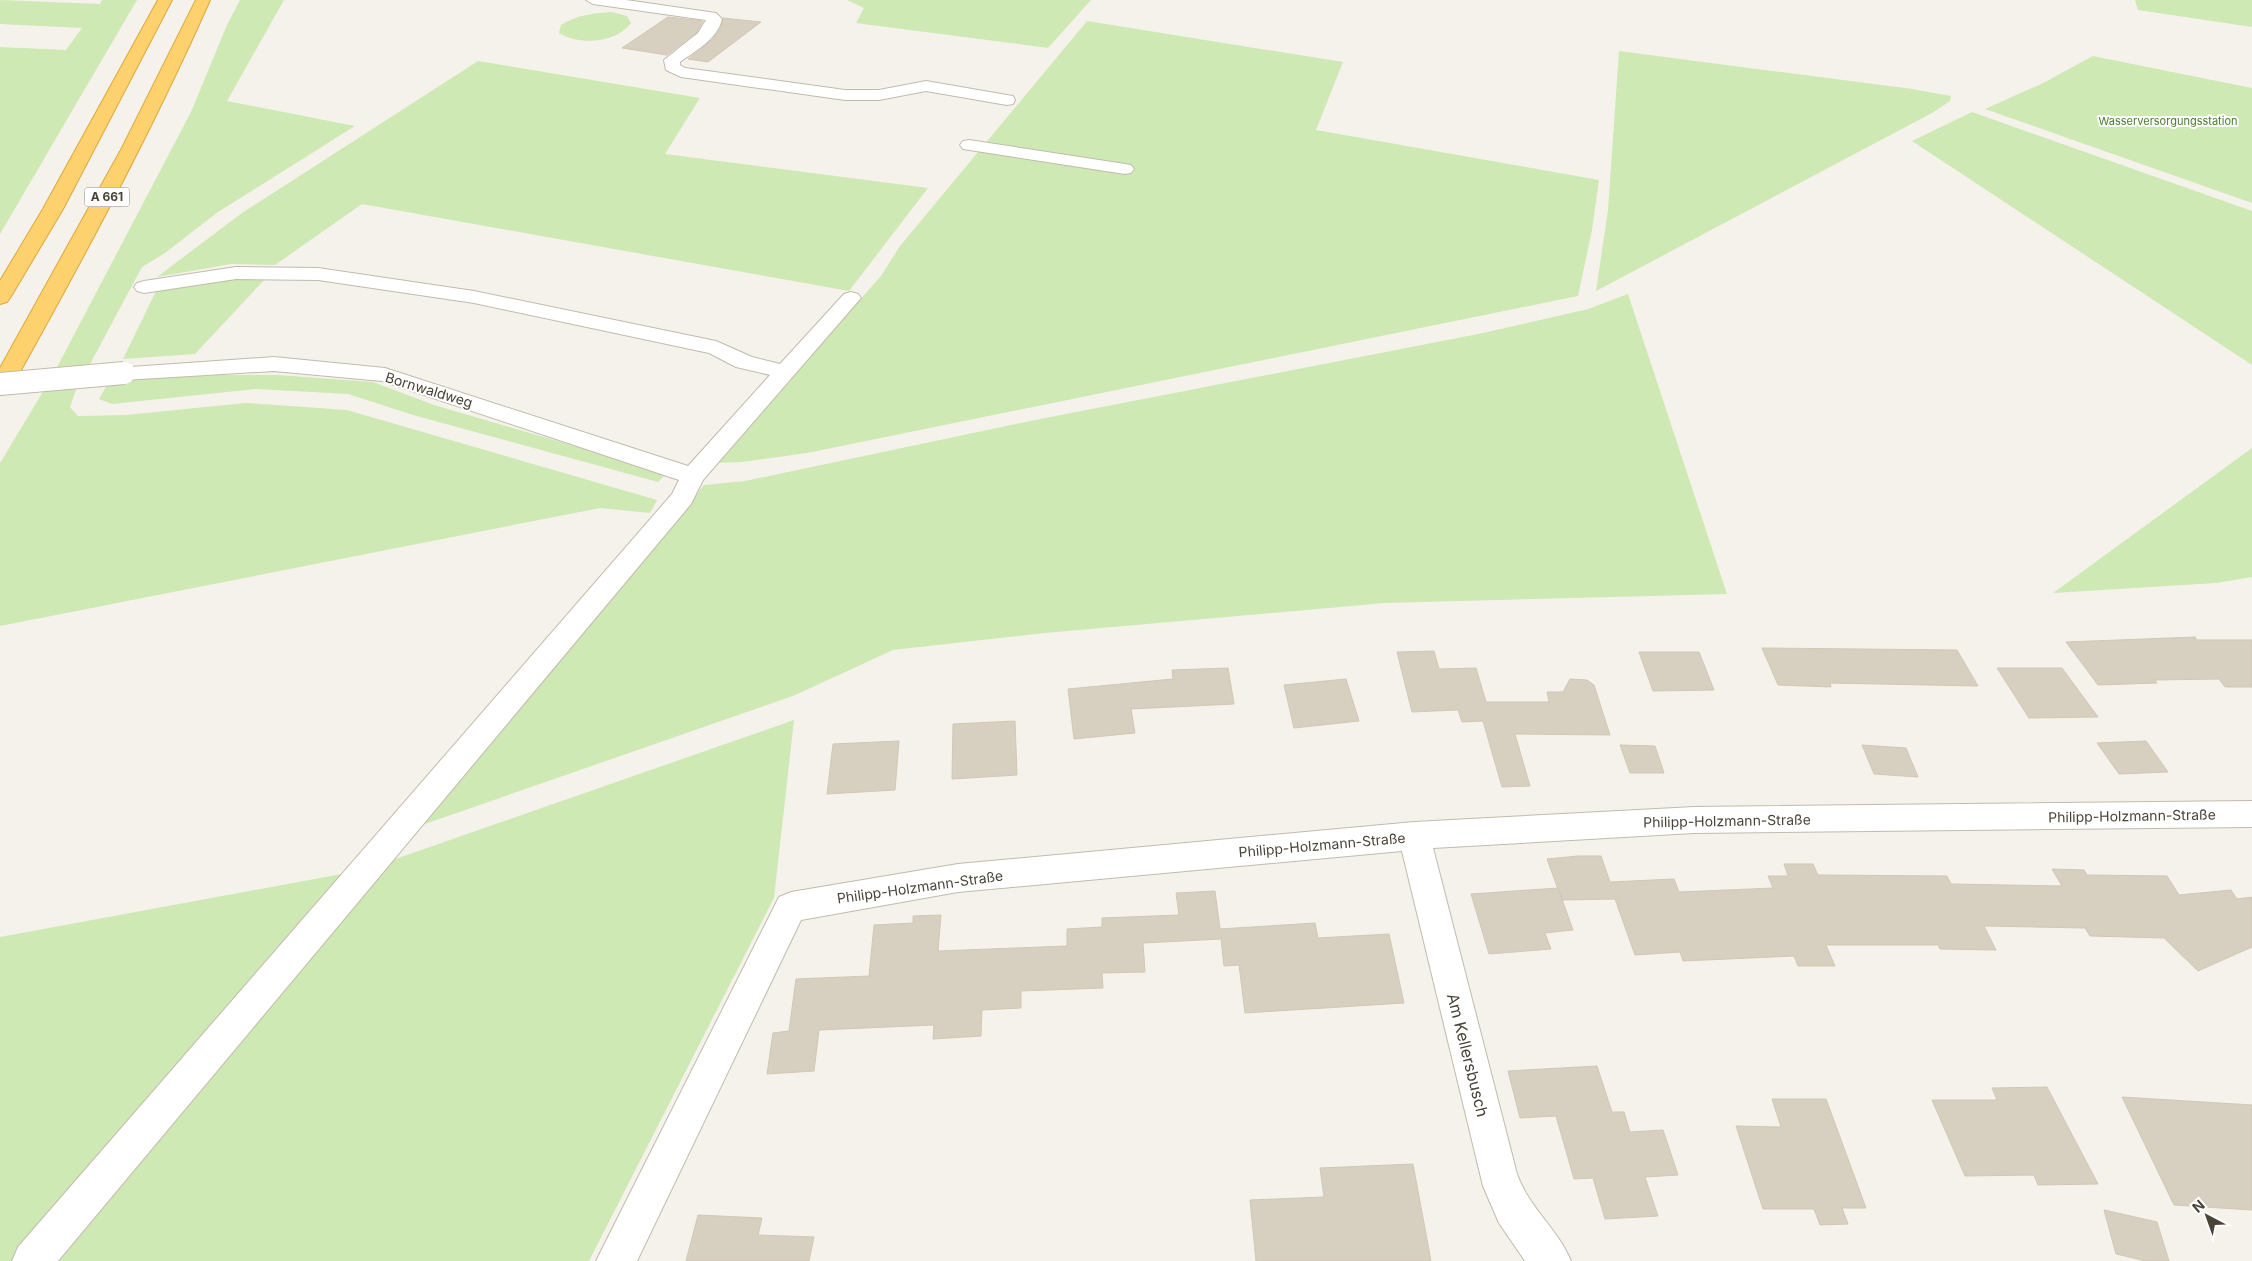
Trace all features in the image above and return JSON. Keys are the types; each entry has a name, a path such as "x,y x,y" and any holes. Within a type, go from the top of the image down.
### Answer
{"highway":[{"name":"A 661","path":"0,298 53,209 165,0"},
{"name":"A 661","path":"0,388 98,214 175,61 203,0"}],"street":[{"path":"593,0 711,16 714,19 712,28 672,60 672,67 681,72 845,96 878,94 926,86 1007,100"},
{"path":"969,145 1125,169"},
{"path":"144,287 236,273 318,274 474,297 716,348 744,362 785,372"},
{"path":"32,1261 682,498 693,476 852,298"},
{"name":"Bornwaldweg","path":"0,384 124,373 274,364 385,375 693,476"},
{"name":"Philipp-Holzmann-Straße","path":"616,1261 791,907 958,878 1414,836 1694,820 2252,814"},
{"name":"Am Kellersbusch","path":"1414,836 1504,1195 1522,1224 1551,1261"}],"green space":[{"path":"0,0 100,4 102,0 137,0 0,234 0,47 66,50 82,28 0,24"},
{"path":"240,0 284,0 227,101 355,126 218,212 165,253 142,267 88,368 55,371 191,112 227,25"},
{"path":"847,0 1091,0 1048,48 856,23 864,8"},
{"path":"2135,0 2252,0 2252,27 2138,10"},
{"path":"612,12 627,16 631,23 616,35 587,41 577,40 559,33 561,25 573,19 592,14"},
{"path":"1087,21 1343,62 1316,130 1599,180 1592,230 1578,296 807,453 742,462 715,463 881,276 900,246"},
{"path":"1619,51 1912,89 1951,96 1950,101 1932,113 1596,291 1608,210"},
{"name":"Wasserversorgungsstation","path":"2093,56 2252,88 2252,203 1985,109 2043,83"},
{"path":"478,61 700,98 665,154 928,188 849,291 362,204 275,265 231,264 157,277 242,213"},
{"path":"1972,112 2252,211 2252,365 1912,141"},
{"path":"243,275 266,278 195,354 123,359 158,287"},
{"path":"1628,294 1727,594 1385,603 1045,633 893,650 793,696 422,825 704,485 745,481 1030,421 1483,333 1588,309"},
{"path":"220,375 278,375 373,382 434,405 667,473 658,482 413,415 348,394 256,389 112,404 99,399 110,380"},
{"path":"77,387 70,407 78,416 126,415 245,403 347,410 657,500 650,513 600,508 0,626 0,463 44,390"},
{"path":"2252,448 2252,577 2216,583 2053,593"},
{"path":"794,720 774,898 589,1261 55,1261 384,863"},
{"path":"347,873 13,1261 0,1261 0,937"}],"building":[{"path":"668,17 703,21 697,32 667,55 622,48"},
{"path":"723,18 761,22 708,62 688,59 712,40 721,27"},
{"path":"2195,637 2197,640 2252,640 2252,687 2225,687 2219,679 2155,680 2157,683 2098,685 2066,642"},
{"path":"1762,648 1957,650 1978,686 1830,683 1831,687 1778,685"},
{"path":"1434,651 1439,669 1476,668 1486,702 1549,702 1547,692 1563,692 1570,679 1587,680 1594,685 1610,735 1515,734 1530,786 1502,787 1483,721 1462,722 1458,710 1412,712 1397,652"},
{"path":"1639,652 1699,652 1714,690 1653,691"},
{"path":"1228,668 1234,704 1131,709 1135,733 1074,739 1068,689 1173,679 1172,670"},
{"path":"1997,668 2062,668 2098,717 2029,718"},
{"path":"1346,679 1359,721 1294,728 1284,685"},
{"path":"1015,721 1017,775 952,779 953,724"},
{"path":"899,741 895,790 827,794 833,744"},
{"path":"2146,741 2168,772 2119,774 2097,743"},
{"path":"1620,745 1655,746 1664,773 1630,773"},
{"path":"1862,745 1906,748 1918,777 1874,774"},
{"path":"1601,856 1610,882 1674,879 1679,892 1773,888 1768,876 1788,876 1784,864 1813,864 1818,875 1947,876 1951,884 2062,886 2052,869 2084,870 2087,875 2167,876 2179,895 2231,890 2237,899 2252,897 2252,947 2198,971 2164,938 2090,936 2085,928 1984,926 1996,950 1940,949 1938,945 1826,945 1835,966 1798,966 1794,956 1683,961 1680,952 1635,955 1615,899 1562,900 1547,859"},
{"path":"1558,888 1573,930 1545,933 1551,949 1489,954 1471,894"},
{"path":"1215,891 1220,929 1315,923 1318,938 1389,934 1404,1003 1245,1013 1239,965 1224,966 1221,939 1143,943 1145,972 1102,973 1103,988 1021,991 1021,1008 982,1010 981,1036 933,1039 934,1025 819,1030 814,1071 767,1074 773,1033 789,1031 796,979 869,976 874,925 913,923 913,916 941,915 938,951 1067,946 1067,929 1102,927 1102,918 1179,915 1176,893"},
{"path":"1597,1066 1612,1112 1624,1112 1630,1132 1663,1130 1678,1175 1645,1177 1658,1216 1605,1219 1593,1178 1574,1179 1556,1116 1520,1118 1508,1071"},
{"path":"2047,1087 2098,1184 2038,1185 2034,1175 1965,1176 1932,1100 1997,1100 1992,1088"},
{"path":"2122,1097 2252,1105 2252,1210 2174,1205"},
{"path":"1772,1099 1826,1099 1866,1208 1842,1208 1848,1224 1820,1225 1814,1209 1763,1209 1736,1126 1781,1127"},
{"path":"1413,1164 1431,1261 1256,1261 1250,1200 1324,1197 1320,1168"},
{"path":"2104,1210 2157,1222 2169,1261 2146,1261 2116,1254"},
{"path":"698,1215 762,1218 758,1235 814,1237 809,1261 686,1261"}]}
